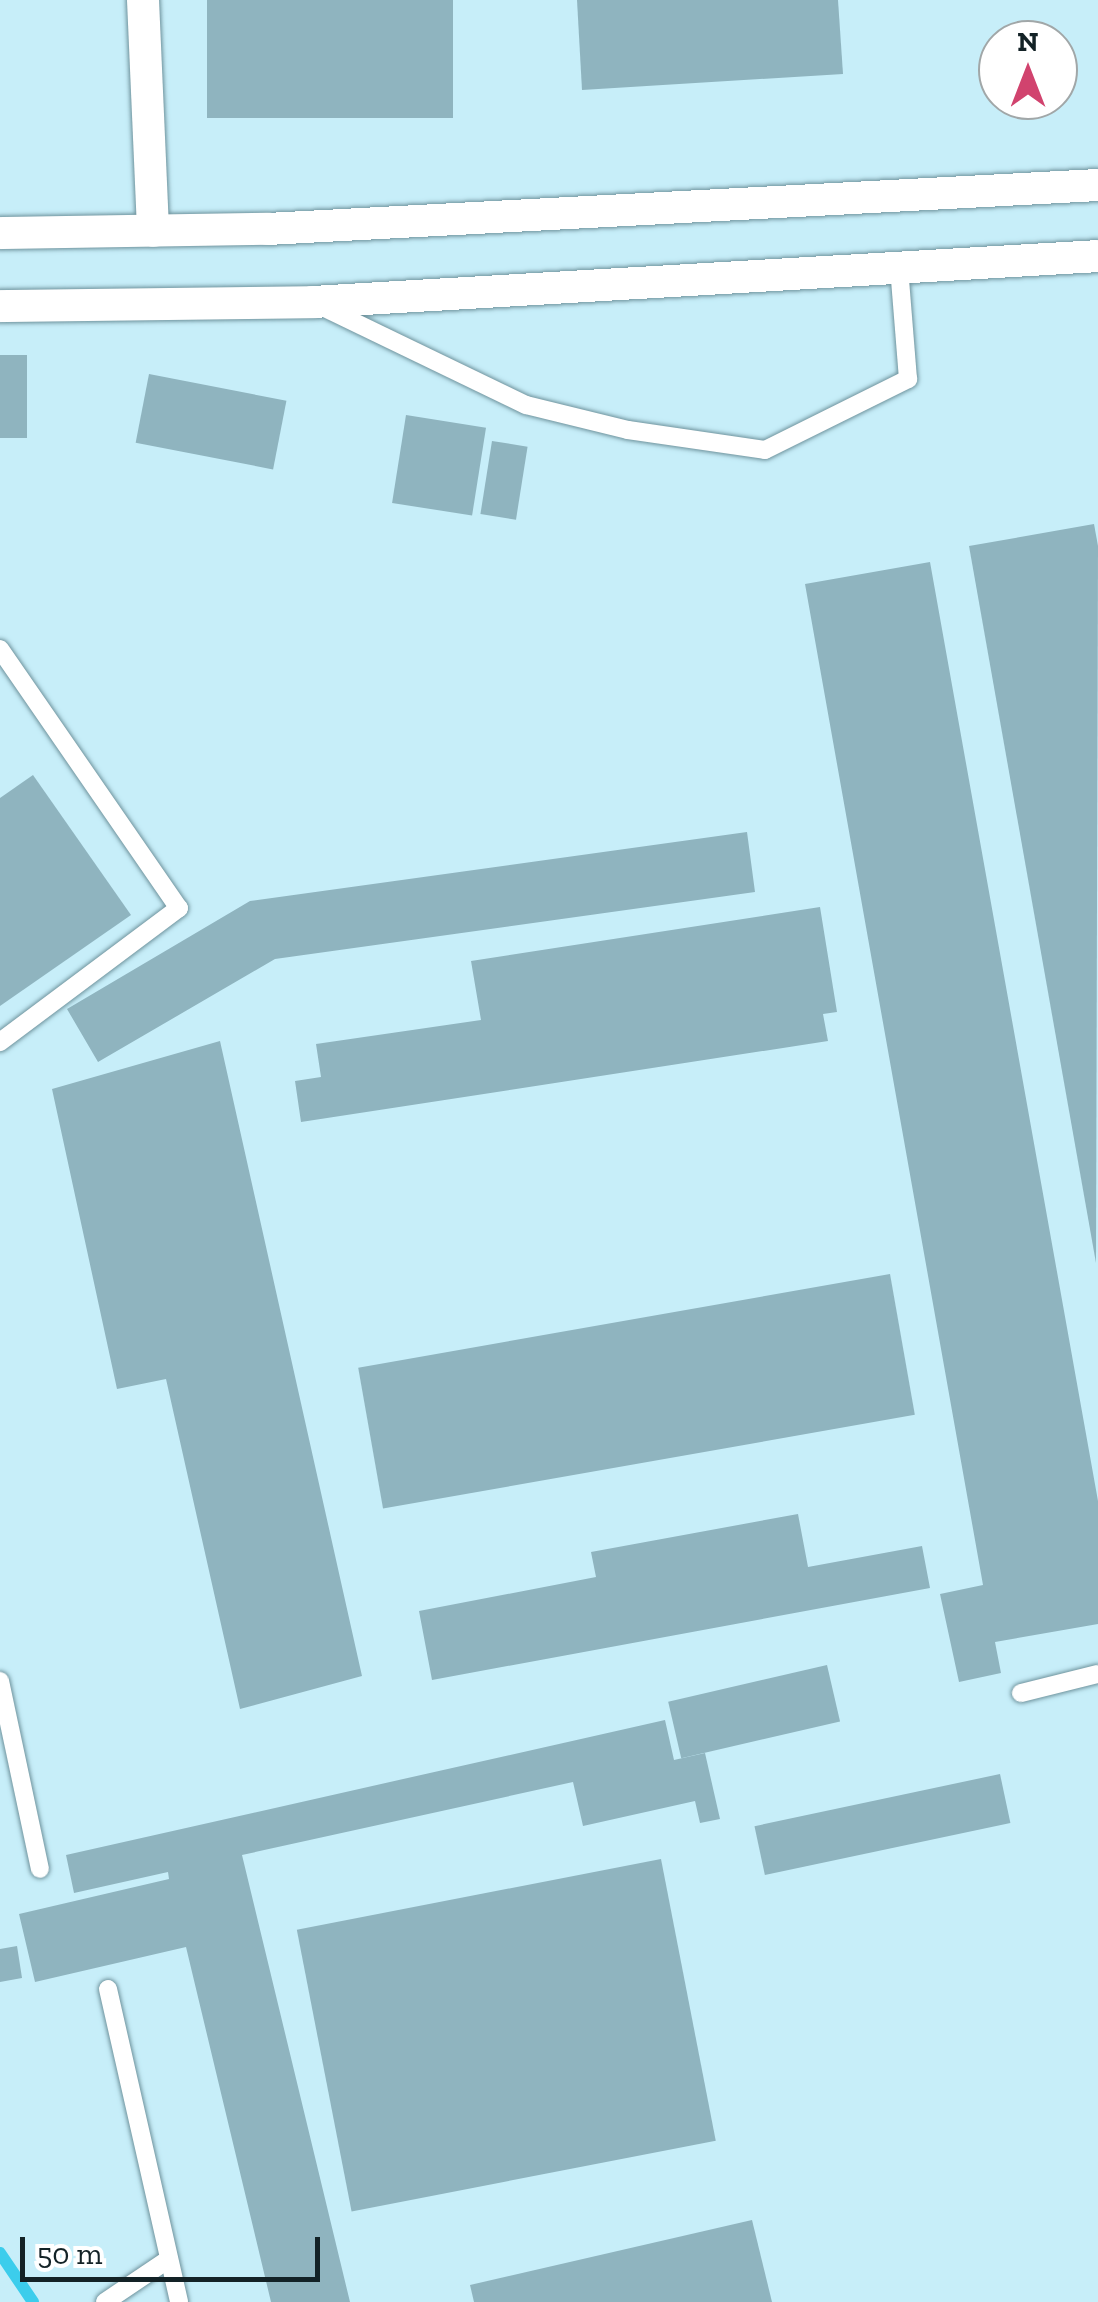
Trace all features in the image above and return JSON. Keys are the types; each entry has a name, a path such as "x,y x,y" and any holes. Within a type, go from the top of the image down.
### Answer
{"street":[{"path":"143,0 152,231"},
{"path":"0,233 152,231 1098,185"},
{"path":"0,306 313,302 1098,256"}],"lane":[{"path":"313,302 526,406 628,430 765,450 908,379 899,266"},
{"path":"0,650 179,908 0,1042"},
{"path":"1021,1693 1098,1674"},
{"path":"0,1682 40,1869"},
{"path":"108,1989 179,2302"},
{"path":"105,2302 169,2259"}],"building":[{"path":"207,0 453,0 453,118 207,118"},
{"path":"577,0 838,0 843,74 582,90"},
{"path":"0,355 27,355 27,438 0,438"},
{"path":"149,374 286,401 273,469 136,443"},
{"path":"406,415 486,428 472,516 392,503"},
{"path":"492,441 528,447 516,520 480,514"},
{"path":"1094,524 1098,546 1096,1263 969,546"},
{"path":"930,562 1098,1501 1098,1624 995,1642 1001,1673 959,1682 940,1594 983,1585 805,584"},
{"path":"33,775 131,915 0,1006 0,798"},
{"path":"747,832 755,892 275,959 98,1062 67,1009 250,901"},
{"path":"820,907 837,1012 823,1014 828,1041 301,1122 295,1081 321,1077 316,1044 481,1020 471,961"},
{"path":"220,1041 362,1676 240,1709 166,1379 117,1389 52,1089"},
{"path":"890,1274 915,1415 383,1509 358,1368"},
{"path":"798,1514 808,1567 922,1546 930,1588 432,1680 419,1611 596,1577 591,1552"},
{"path":"827,1665 840,1722 681,1758 668,1702"},
{"path":"665,1720 674,1760 705,1753 720,1819 700,1823 695,1801 583,1826 573,1782 242,1855 350,2302 271,2302 186,1947 35,1982 19,1914 169,1879 168,1872 74,1893 66,1855"},
{"path":"1000,1774 1010,1823 765,1875 754,1826"},
{"path":"661,1859 716,2141 352,2212 297,1930"},
{"path":"17,1946 22,1978 0,1982 0,1949"},
{"path":"752,2220 772,2302 474,2302 470,2285"}],"waterway":[{"path":"0,2253 33,2302"}]}
